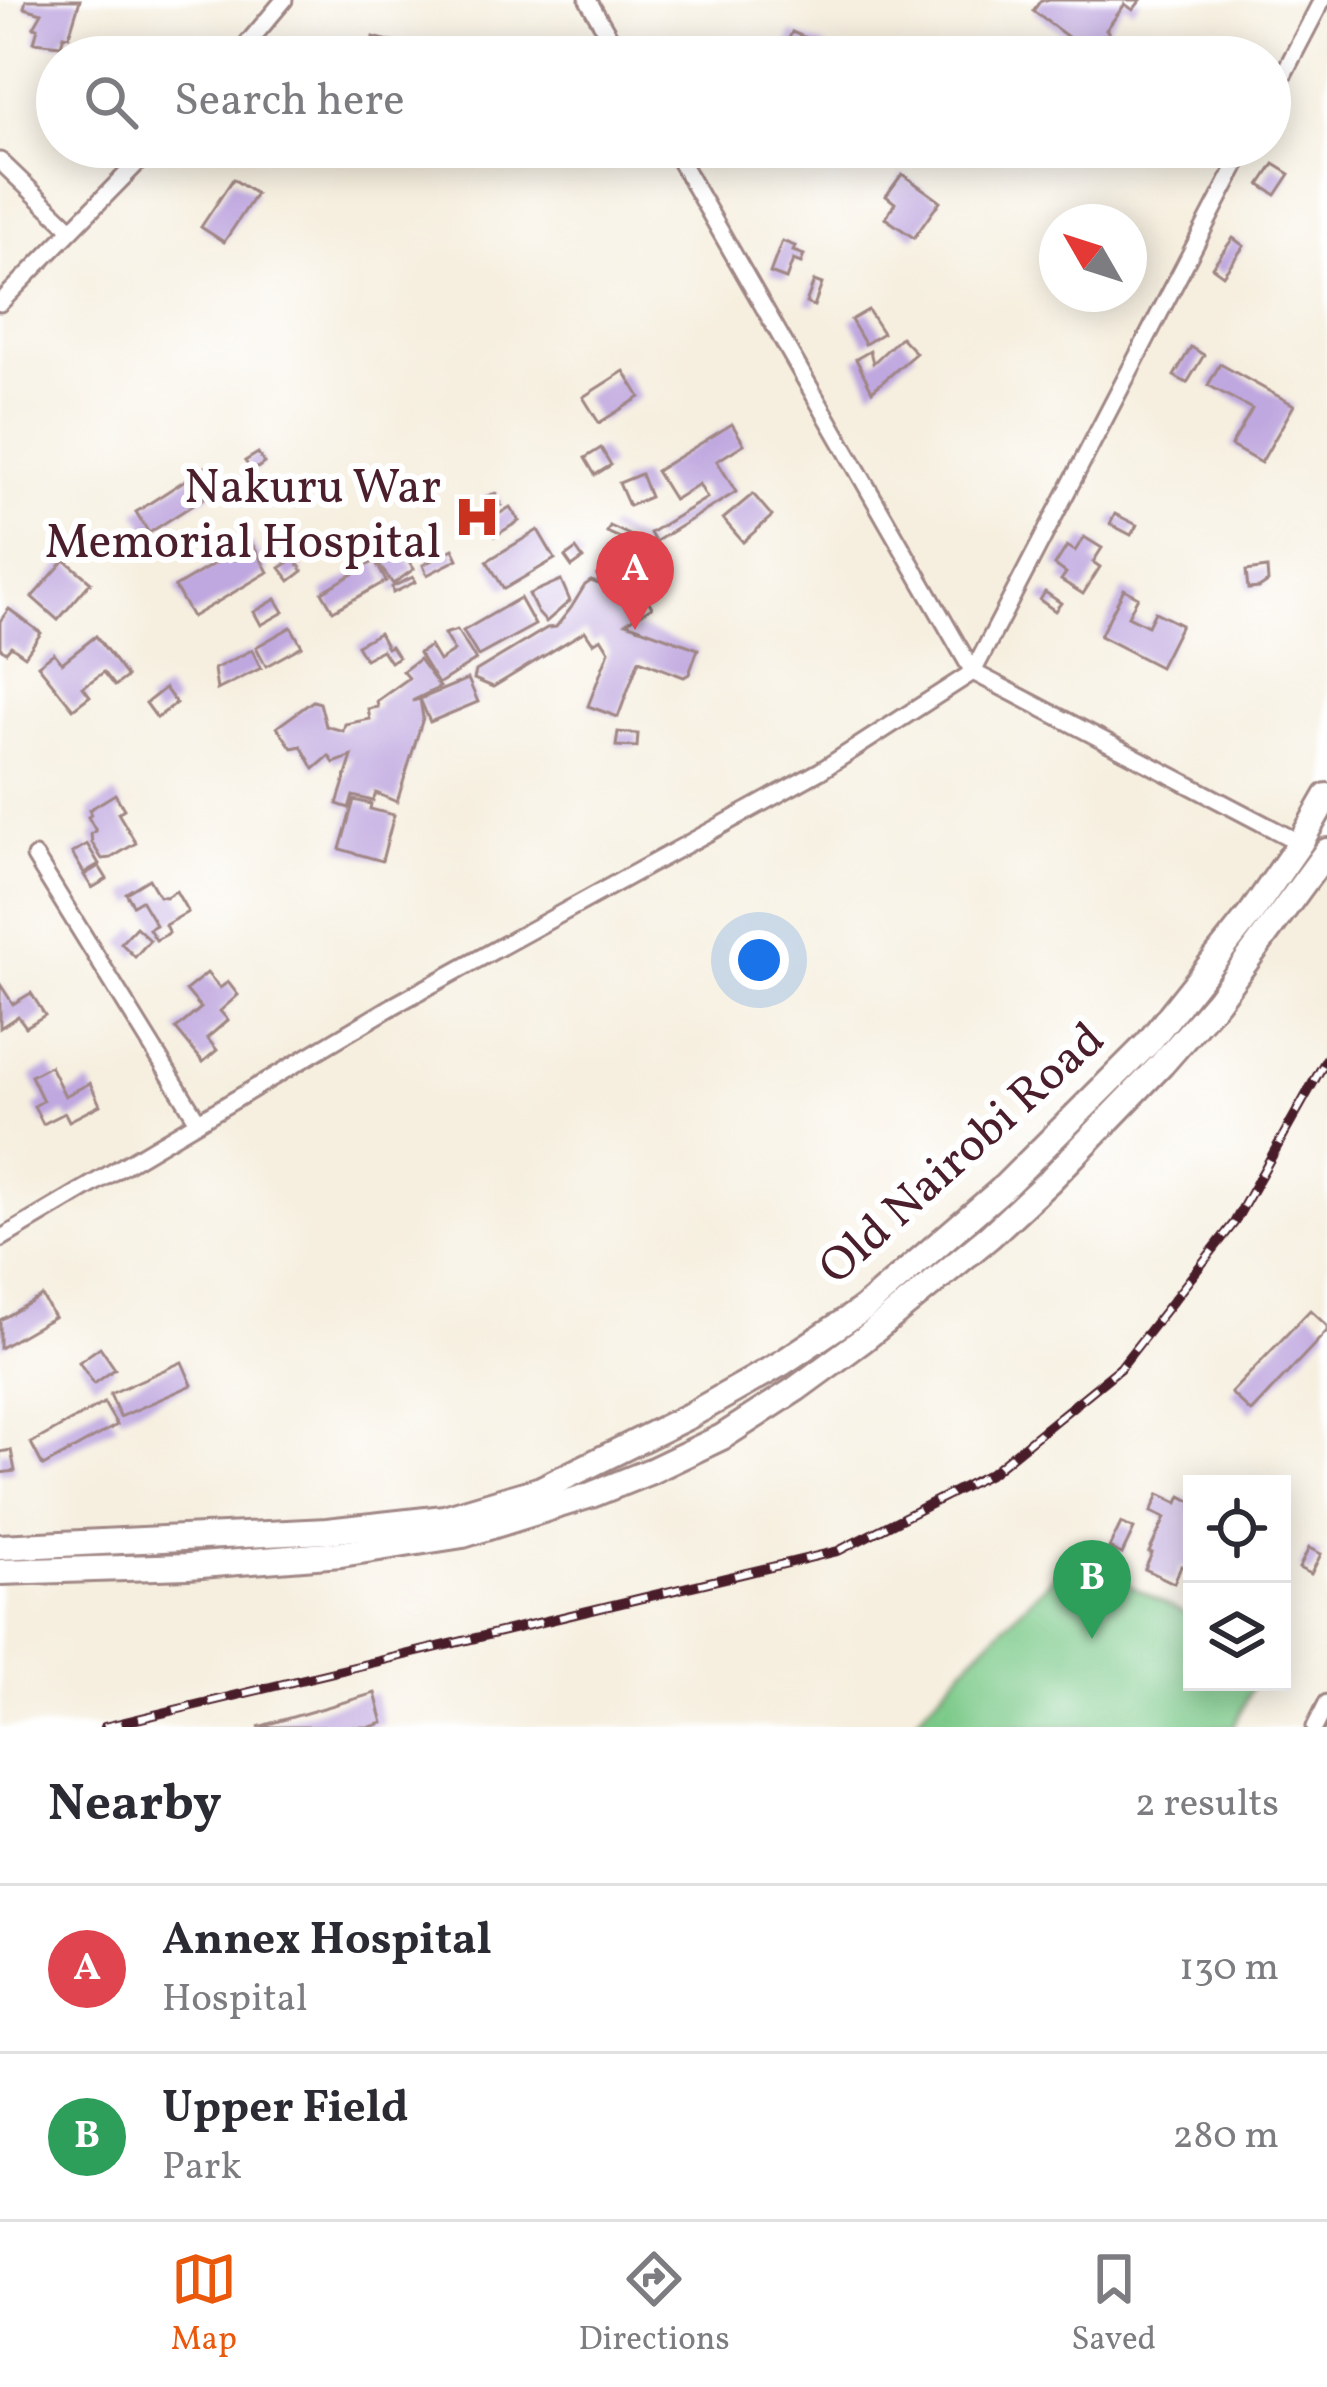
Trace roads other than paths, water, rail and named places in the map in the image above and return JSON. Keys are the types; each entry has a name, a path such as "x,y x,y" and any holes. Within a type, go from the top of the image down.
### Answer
{"highway":[{"name":"Old Nairobi Road","path":"0,1547 327,1531 444,1518 541,1490 782,1364 863,1309 1000,1190 1148,1043 1300,843 1327,796"},
{"name":"Old Nairobi Road","path":"0,1571 188,1566 341,1553 463,1535 591,1495 722,1437 863,1340 1049,1181 1217,1001 1327,851"}],"street":[{"path":"254,36 284,0"},
{"path":"588,0 609,36"},
{"path":"1291,60 1322,0"},
{"path":"0,161 71,230"},
{"path":"0,303 132,168"},
{"path":"684,168 973,672 1300,843"},
{"path":"0,1239 393,1006 820,771 973,672 1235,168"},
{"path":"35,856 198,1121"},
{"path":"1315,1727 1327,1702"}],"railway":[{"path":"104,1727 838,1551 991,1473 1120,1368 1234,1223 1327,1058"}],"place":[{"name":"Nakuru War Memorial Hospital","path":"477,517"},
{"name":"Annex Hospital","path":"635,630"},
{"name":"Upper Field","path":"1092,1639"}]}
